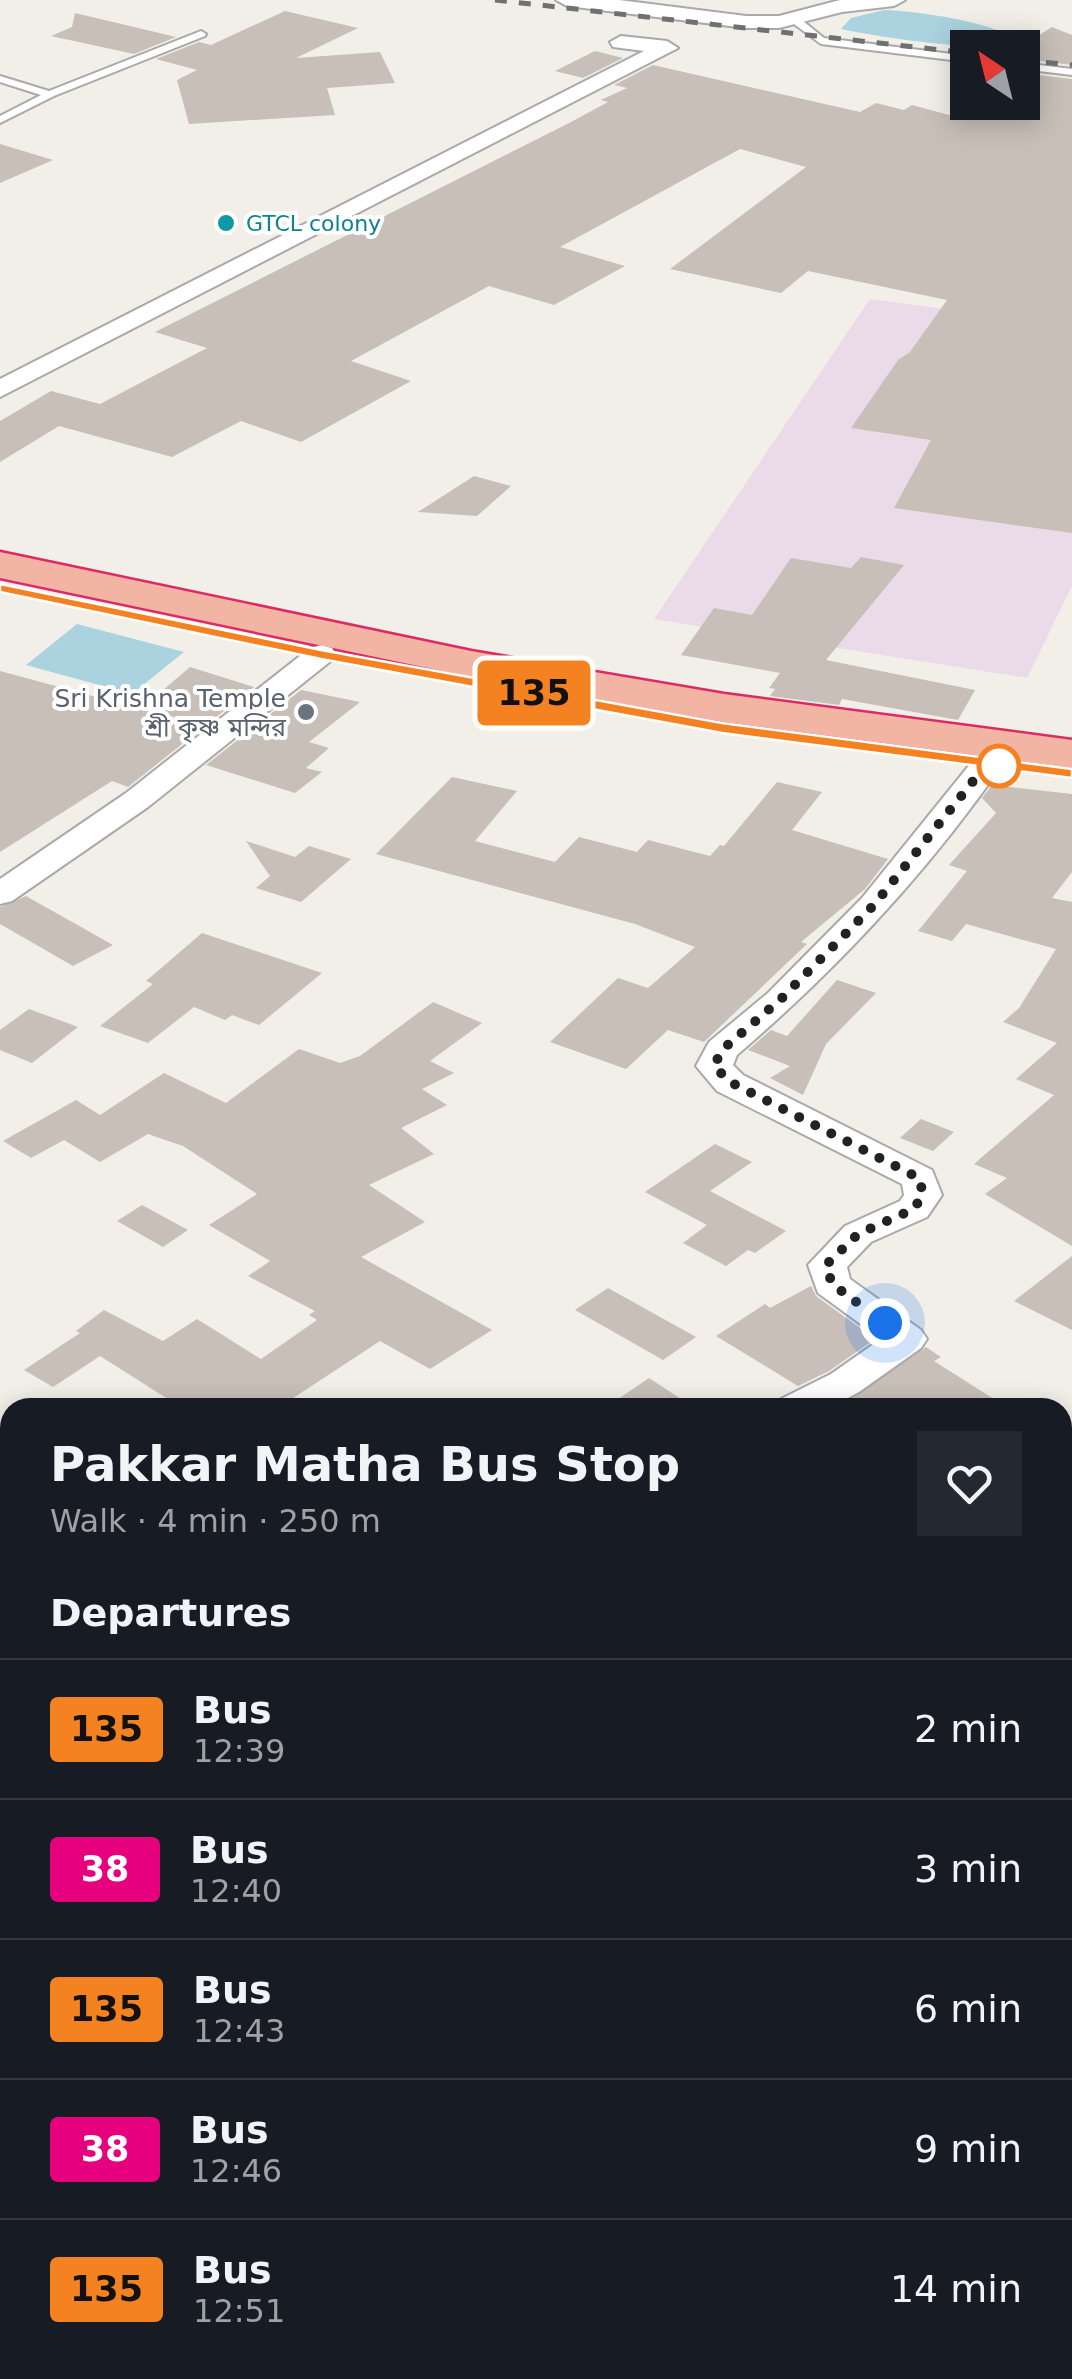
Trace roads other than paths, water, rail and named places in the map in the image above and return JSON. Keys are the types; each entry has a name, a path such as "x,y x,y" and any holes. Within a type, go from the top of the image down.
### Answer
{"highway":[{"path":"0,565 471,664 724,708 1072,754"},
{"path":"0,588 321,654 722,728 1072,774"}],"street":[{"path":"568,0 611,2 746,22 794,20 841,6 894,0"},
{"path":"0,389 667,48 620,42"},
{"path":"0,894 137,800 321,654"},
{"path":"815,1398 845,1383 908,1338 832,1284 826,1265 858,1234 914,1209 923,1194 919,1178 730,1082 714,1066 722,1050 780,1000 874,905 986,765"}],"lane":[{"path":"794,20 821,42 950,57"},
{"path":"0,120 50,94 200,34"},
{"path":"1040,68 1072,72"},
{"path":"0,80 50,94"}],"water":[{"path":"884,10 935,15 996,30 950,30 950,45 841,29 851,18"},
{"path":"77,624 184,652 132,694 26,665"}],"railway":[{"path":"495,0 950,51"},
{"path":"1040,62 1072,65"}],"place":[{"name":"GTCL colony","path":"226,223"},
{"name":"Sri Krishna Temple শ্রী কৃষ্ণ মন্দির","path":"306,712"}]}
